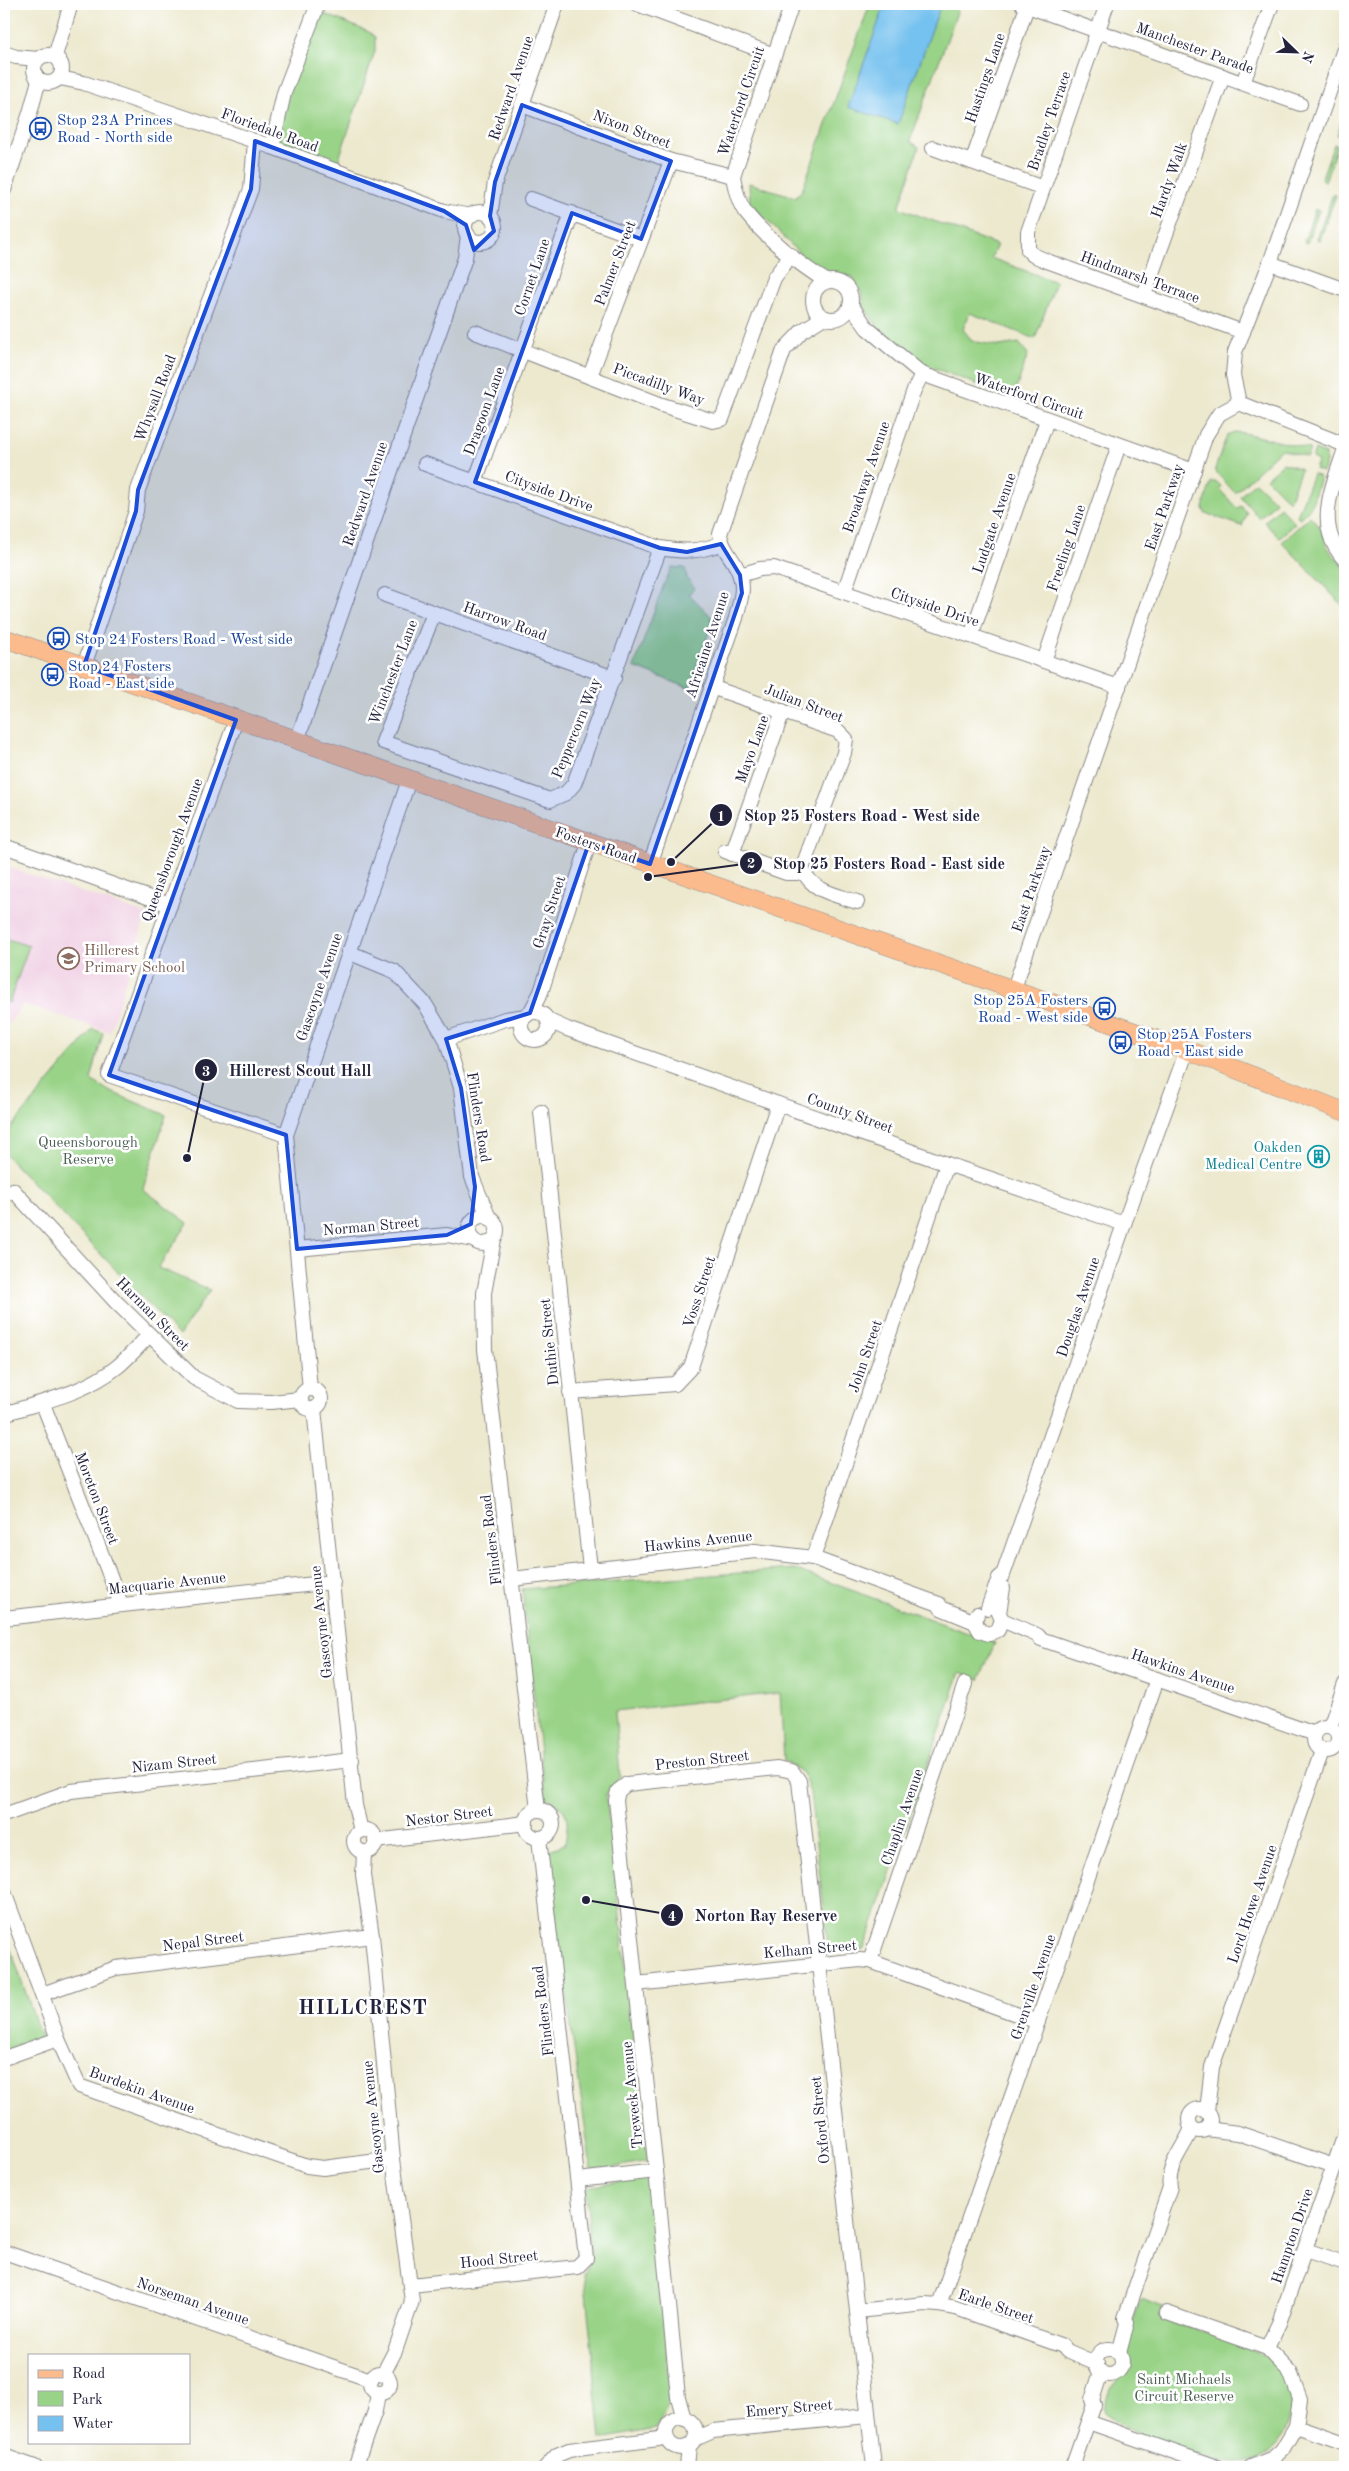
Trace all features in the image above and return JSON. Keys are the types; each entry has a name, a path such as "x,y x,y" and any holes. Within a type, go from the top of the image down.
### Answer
{"main road":[{"name":"Fosters Road","path":"4,638 1013,991 1187,1050 1345,1112"},
{"name":"Fosters Road","path":"1301,1094 1345,1108"}],"street":[{"path":"4,190 71,4"},
{"path":"272,148 284,93 318,4"},
{"name":"Redward Avenue","path":"490,216 495,182 557,4"},
{"name":"Waterford Circuit","path":"792,4 733,176 737,194 745,212 809,271 826,281"},
{"name":"Manchester Parade","path":"1026,4 1300,104"},
{"name":"Hastings Lane","path":"972,162 1026,4"},
{"name":"Bradley Terrace","path":"1028,250 1028,232 1107,4"},
{"path":"1243,83 1272,4"},
{"path":"644,5 774,55"},
{"path":"1345,46 1270,263 1235,352 1233,375 1240,403 1345,447 1328,500 1328,522 1332,540 1345,560"},
{"name":"Floriedale Road","path":"10,55 84,83 255,141 470,222"},
{"name":"Hardy Walk","path":"1144,295 1223,76"},
{"name":"Nixon Street","path":"522,105 671,161 733,176"},
{"name":"Whysall Road","path":"84,666 136,511 138,490 251,189 255,141"},
{"path":"933,148 1043,188"},
{"name":"Palmer Street","path":"590,376 671,161"},
{"name":"Redward Avenue","path":"297,741 465,258 470,222 495,182"},
{"path":"531,199 641,239"},
{"path":"480,212 494,220 494,231 484,241 476,241 470,222 480,212"},
{"name":"Cornet Lane","path":"523,351 572,213"},
{"name":"Redward Avenue","path":"465,258 484,241"},
{"name":"Hindmarsh Terrace","path":"1028,250 1033,255 1047,261 1243,332"},
{"name":"Piccadilly Way","path":"475,332 671,408 713,421 722,419 774,278 791,255"},
{"path":"1270,263 1345,290"},
{"path":"809,271 817,312 830,318"},
{"path":"721,544 720,534 784,350 802,331 810,316 819,286 826,281 840,282 850,291 850,305 845,314 830,318 802,331"},
{"name":"Waterford Circuit","path":"850,305 867,328 922,374 1194,471"},
{"name":"Waterford Circuit","path":"830,318 867,328"},
{"name":"Dragoon Lane","path":"475,482 523,351"},
{"name":"Broadway Avenue","path":"844,592 914,390 922,374"},
{"name":"East Parkway","path":"1013,991 1206,435 1220,414 1240,403"},
{"name":"Ludgate Avenue","path":"971,636 1047,420"},
{"name":"Freeling Lane","path":"1044,661 1119,445"},
{"name":"Cityside Drive","path":"425,464 660,548 687,552 701,551 721,544"},
{"name":"Africaine Avenue","path":"650,864 742,593 740,575 721,544"},
{"name":"Peppercorn Way","path":"383,742 550,800 566,793 574,784 660,548"},
{"name":"Cityside Drive","path":"740,575 760,569 774,568 1119,687"},
{"name":"Harrow Road","path":"385,595 614,678"},
{"name":"Winchester Lane","path":"383,742 434,613"},
{"name":"Julian Street","path":"711,687 838,731 846,739 844,754 802,869"},
{"name":"Mayo Lane","path":"783,711 728,852 786,873 797,873 802,869"},
{"name":"Queensborough Avenue","path":"236,720 109,1076 286,1135"},
{"name":"Gascoyne Avenue","path":"361,1831 356,1805 314,1409 306,1408 298,1250 286,1135 409,780"},
{"name":"Gray Street","path":"523,1033 522,1024 539,1020 541,992 589,843"},
{"path":"4,846 170,905"},
{"path":"802,869 808,882 856,902"},
{"name":"Flinders Road","path":"348,952 394,971 425,1004 446,1039 460,1088 472,1177 489,1218"},
{"path":"446,1039 505,1019 539,1020 537,1041 529,1039 505,1019"},
{"name":"County Street","path":"539,1020 947,1164 1124,1224"},
{"name":"Douglas Avenue","path":"990,1618 999,1578 1004,1575 1124,1224 1187,1050"},
{"name":"Voss Street","path":"570,1392 675,1384 691,1367 778,1104"},
{"name":"Duthie Street","path":"541,1112 590,1569"},
{"name":"John Street","path":"813,1558 947,1164"},
{"name":"Flinders Road","path":"472,1223 475,1187"},
{"name":"Harman Street","path":"9,1192 116,1302 194,1378 238,1401 271,1402 305,1394"},
{"path":"476,1242 487,1244 494,1239 497,1227 489,1218 480,1217 472,1223 470,1232 488,1267"},
{"name":"Norman Street","path":"447,1235 472,1223"},
{"name":"Norman Street","path":"298,1250 447,1235 476,1242"},
{"name":"Flinders Road","path":"494,1239 484,1293 485,1349 538,1810"},
{"path":"4,1414 43,1404 78,1390 116,1368 150,1335"},
{"name":"Moreton Street","path":"43,1404 121,1604"},
{"name":"Hawkins Avenue","path":"512,1579 756,1551 813,1558 939,1604 942,1608 990,1618 1037,1635 1041,1639 1315,1734"},
{"name":"Macquarie Avenue","path":"4,1618 333,1582"},
{"name":"Grenville Avenue","path":"939,2305 1157,1679"},
{"name":"Chaplin Avenue","path":"870,1961 965,1684"},
{"path":"1330,1727 1345,1684"},
{"path":"1330,1727 1337,1733 1338,1741 1331,1750 1322,1751 1314,1743 1315,1734 1321,1728 1330,1727"},
{"name":"Lord Howe Avenue","path":"1072,2467 1094,2405 1098,2402 1106,2361 1120,2321 1125,2318 1170,2187 1176,2183 1181,2167 1200,2138 1202,2121 1210,2104 1208,2091 1212,2067 1322,1751"},
{"name":"Nizam Street","path":"4,1815 71,1791 352,1760"},
{"name":"Preston Street","path":"618,1791 627,1784 777,1768 792,1771"},
{"name":"Oxford Street","path":"792,1771 799,1782 874,2467"},
{"name":"Treweck Avenue","path":"618,1791 616,1800 678,2397 685,2433 687,2467"},
{"path":"538,1810 548,1813 552,1818 553,1826 551,1832 539,1838 527,1831 526,1823 529,1815 538,1810"},
{"name":"Nestor Street","path":"375,1840 526,1823"},
{"path":"361,1831 371,1832 375,1840 372,1849 364,1852 359,1851 354,1843 354,1837 361,1831"},
{"name":"Flinders Road","path":"539,1838 586,2258"},
{"name":"Gascoyne Avenue","path":"364,1852 363,1875 372,1936 394,2159 412,2301 395,2351 377,2377"},
{"name":"Burdekin Avenue","path":"4,1892 9,1923 42,1994 74,2079 79,2086 307,2166 323,2168 394,2159"},
{"name":"Nepal Street","path":"42,1994 116,1968 372,1936"},
{"name":"Kelham Street","path":"636,1984 819,1963 870,1961 1038,2022"},
{"path":"4,2058 58,2039"},
{"path":"1202,2121 1235,2129 1238,2133 1334,2166"},
{"name":"Hampton Drive","path":"1267,2348 1279,2323 1345,2134"},
{"path":"578,2180 656,2171"},
{"path":"1305,2250 1345,2263"},
{"name":"Norseman Avenue","path":"4,2252 377,2377"},
{"name":"Hood Street","path":"411,2285 577,2267 586,2258"},
{"name":"Earle Street","path":"857,2311 926,2304 956,2308 1063,2346 1067,2351 1106,2361"},
{"path":"1167,2313 1267,2348 1281,2360 1296,2385 1300,2398 1296,2426 1282,2450 1262,2464 1251,2467"},
{"path":"354,2467 375,2411 378,2393 373,2390 377,2377"},
{"name":"Emery Street","path":"685,2433 868,2416"},
{"path":"1088,2422 1217,2467"},
{"path":"1296,2426 1345,2443"},
{"path":"546,2467 557,2455 570,2450 659,2439"},
{"path":"4,2456 35,2467"}],"highlighted area":[{"path":"522,105 671,161 641,239 572,213 475,482 660,548 687,552 721,544 740,575 742,593 650,864 589,843 530,1013 446,1039 461,1088 475,1187 471,1224 447,1235 297,1249 286,1135 109,1075 236,720 84,666 136,511 138,490 251,189 255,141 444,211 466,225 474,250 494,231 490,216 495,182"}],"shaded area":[{"name":"Hillcrest Primary School","path":"4,866 146,914 110,1032 23,1004 4,1030"}],"green space":[{"path":"870,4 960,4 910,141 919,147 899,208 997,245 991,258 1056,282 1035,339 970,313 963,329 972,341 999,346 1019,343 1028,354 1013,398 923,364 878,327 864,307 862,295 853,277 830,272 809,263 750,203 749,183 795,197 802,190"},
{"path":"315,10 369,32 375,37 375,51 335,171 272,147"},
{"path":"1343,117 1345,118 1345,138 1337,135"},
{"path":"1334,144 1337,145 1325,182 1321,180"},
{"path":"1333,194 1336,195 1320,240 1317,239"},
{"path":"1315,209 1319,210 1307,243 1304,242"},
{"path":"1234,432 1310,449 1307,457 1281,449 1235,493 1215,469 1227,435"},
{"path":"1315,450 1325,454 1326,463 1322,472 1315,469 1318,461 1312,458"},
{"path":"1283,463 1301,469 1289,501 1266,478"},
{"path":"1313,474 1320,477 1311,507 1300,518 1297,516"},
{"path":"1211,482 1217,482 1221,486 1219,489 1237,508 1241,506 1247,513 1242,526 1205,513 1203,508"},
{"path":"1255,482 1276,502 1259,518 1240,496"},
{"path":"1280,507 1295,523 1279,538 1264,522"},
{"path":"1310,516 1321,528 1329,550 1345,568 1345,608 1282,542"},
{"path":"672,567 685,568 687,578 695,588 689,594 712,617 711,627 689,688 634,667"},
{"path":"4,938 29,946 9,1003 4,1001"},
{"name":"Queensborough Reserve","path":"93,1029 103,1033 91,1080 109,1091 166,1115 143,1189 188,1223 158,1268 210,1290 179,1336 4,1153 4,1136"},
{"path":"794,1569 995,1643 979,1680 960,1672 864,1949 829,1953 810,1793 803,1773 784,1760 780,1693 615,1711 620,1777 606,1794 648,2161 610,2168 591,2168 546,1851 565,1844 567,1821 563,1810 545,1797 522,1589"},
{"path":"8,1941 42,2040 4,2054 4,1942"},
{"path":"652,2177 671,2400 656,2429 601,2439 584,2274 591,2258 586,2187"},
{"name":"Saint Michaels Circuit Reserve","path":"1140,2299 1163,2307 1159,2318 1236,2343 1251,2349 1273,2362 1284,2375 1290,2391 1291,2408 1288,2424 1281,2439 1270,2451 1256,2460 1238,2463 1214,2460 1170,2447 1143,2436 1104,2413 1103,2408 1110,2389 1127,2368 1127,2340"}],"water":[{"path":"885,4 941,4 898,124 848,107"}],"place":[{"name":"Stop 23A Princes Road - North side","path":"41,129"},
{"name":"Stop 24 Fosters Road - West side","path":"59,639"},
{"name":"Stop 24 Fosters Road - East side","path":"52,675"},
{"name":"Stop 25 Fosters Road - West side","path":"671,862"},
{"name":"Stop 25 Fosters Road - East side","path":"648,877"},
{"name":"Hillcrest Primary School","path":"68,959"},
{"name":"Stop 25A Fosters Road - West side","path":"1104,1009"},
{"name":"Stop 25A Fosters Road - East side","path":"1121,1043"},
{"name":"Oakden Medical Centre","path":"1318,1156"},
{"name":"Hillcrest Scout Hall","path":"187,1158"},
{"name":"Norton Ray Reserve","path":"586,1900"}],"district":[{"name":"HILLCREST","path":"363,2007"}]}
